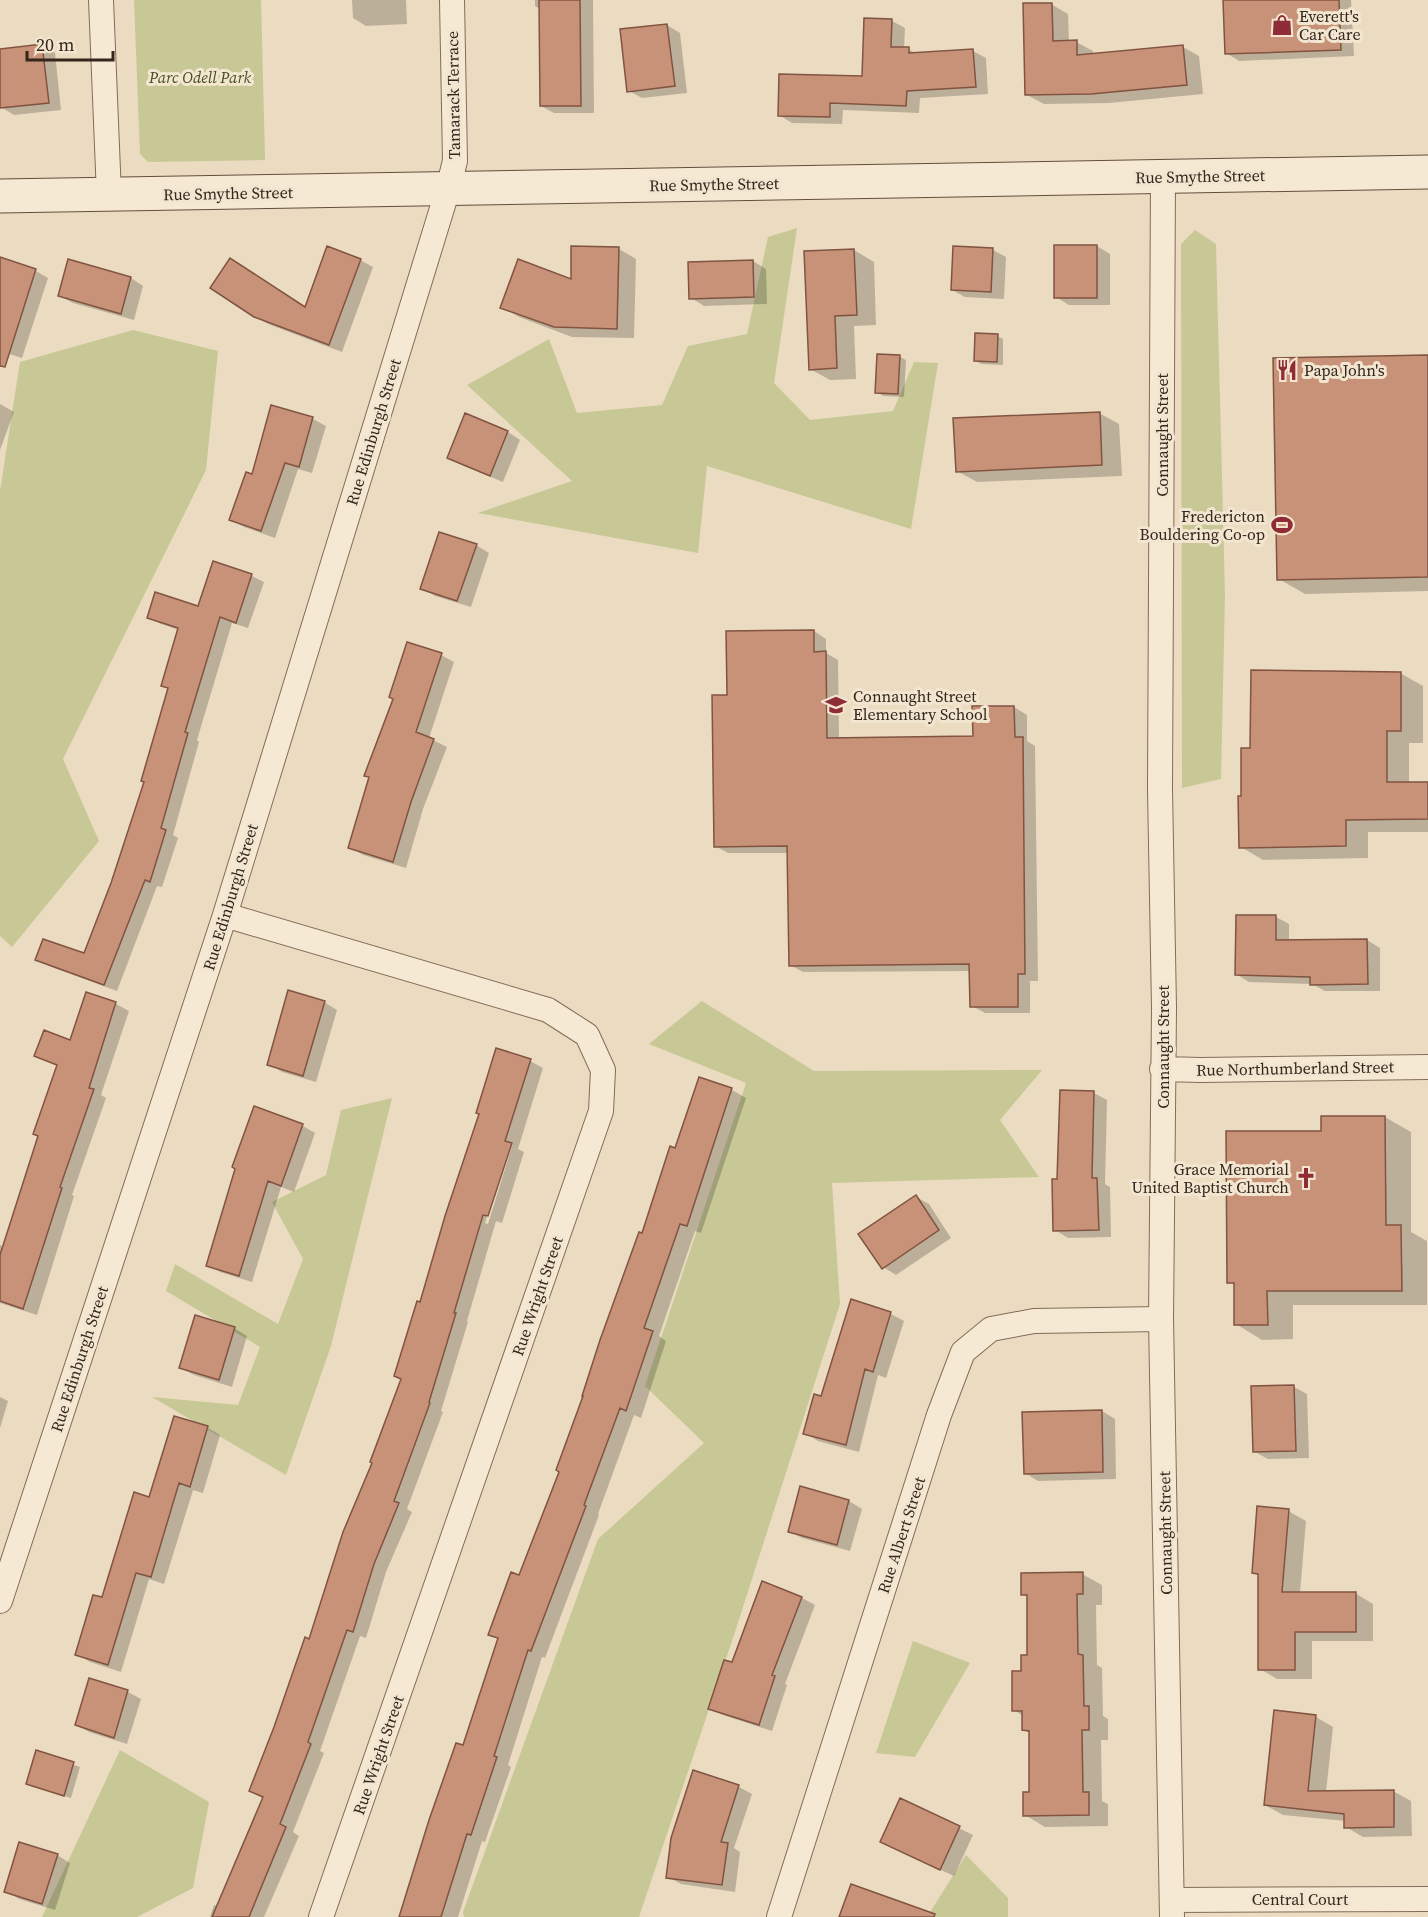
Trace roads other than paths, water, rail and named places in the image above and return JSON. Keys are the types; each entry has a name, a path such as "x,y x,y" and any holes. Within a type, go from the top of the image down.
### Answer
{"main road":[{"name":"Rue Smythe Street","path":"0,196 1163,177 1422,168"}],"street":[{"path":"101,0 109,195"},
{"name":"Tamarack Terrace","path":"448,189 455,161 452,0"},
{"name":"Connaught Street","path":"1163,177 1160,789 1164,1008 1161,1319 1173,1908"},
{"name":"Rue Edinburgh Street","path":"0,1601 225,915 448,189"},
{"name":"Rue Wright Street","path":"225,915 548,1010 587,1035 603,1070 601,1111 321,1917"},
{"name":"Rue Northumberland Street","path":"1162,1069 1428,1067"},
{"name":"Rue Albert Street","path":"778,1917 939,1415 963,1352 990,1329 1034,1321 1161,1319"},
{"name":"Central Court","path":"1173,1908 1428,1899"}],"place":[{"name":"Everett's Car Care","path":"1282,25"},
{"name":"Papa John's","path":"1287,370"},
{"name":"Fredericton Bouldering Co-op","path":"1282,525"},
{"name":"Connaught Street Elementary School","path":"836,705"},
{"name":"Grace Memorial United Baptist Church","path":"1306,1178"}],"park label":[{"name":"Parc Odell Park","path":"200,77"}]}
